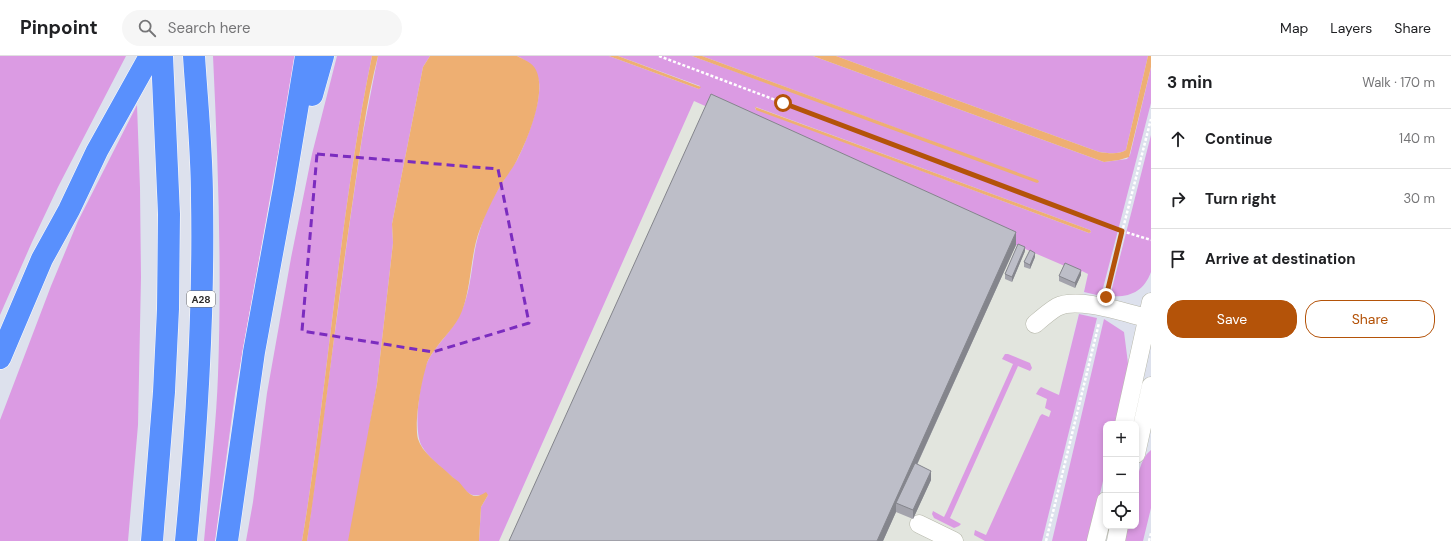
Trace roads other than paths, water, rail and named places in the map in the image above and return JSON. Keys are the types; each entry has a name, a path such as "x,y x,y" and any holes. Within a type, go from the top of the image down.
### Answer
{"highway":[{"path":"0,358 42,259 69,210 98,151 150,56"},
{"name":"A28","path":"186,541 199,382 202,278 202,197 194,56"},
{"path":"227,541 254,352 306,56"},
{"path":"284,188 323,56"},
{"path":"152,541 164,392 168,309 169,214 163,65"}],"street":[{"path":"1035,324 1057,307 1069,303 1082,303 1150,313 1125,420 1147,421"},
{"path":"1139,445 1147,421 1151,386"},
{"path":"1096,541 1103,513"},
{"path":"919,524 954,541"},
{"path":"1116,541 1118,529"}]}
